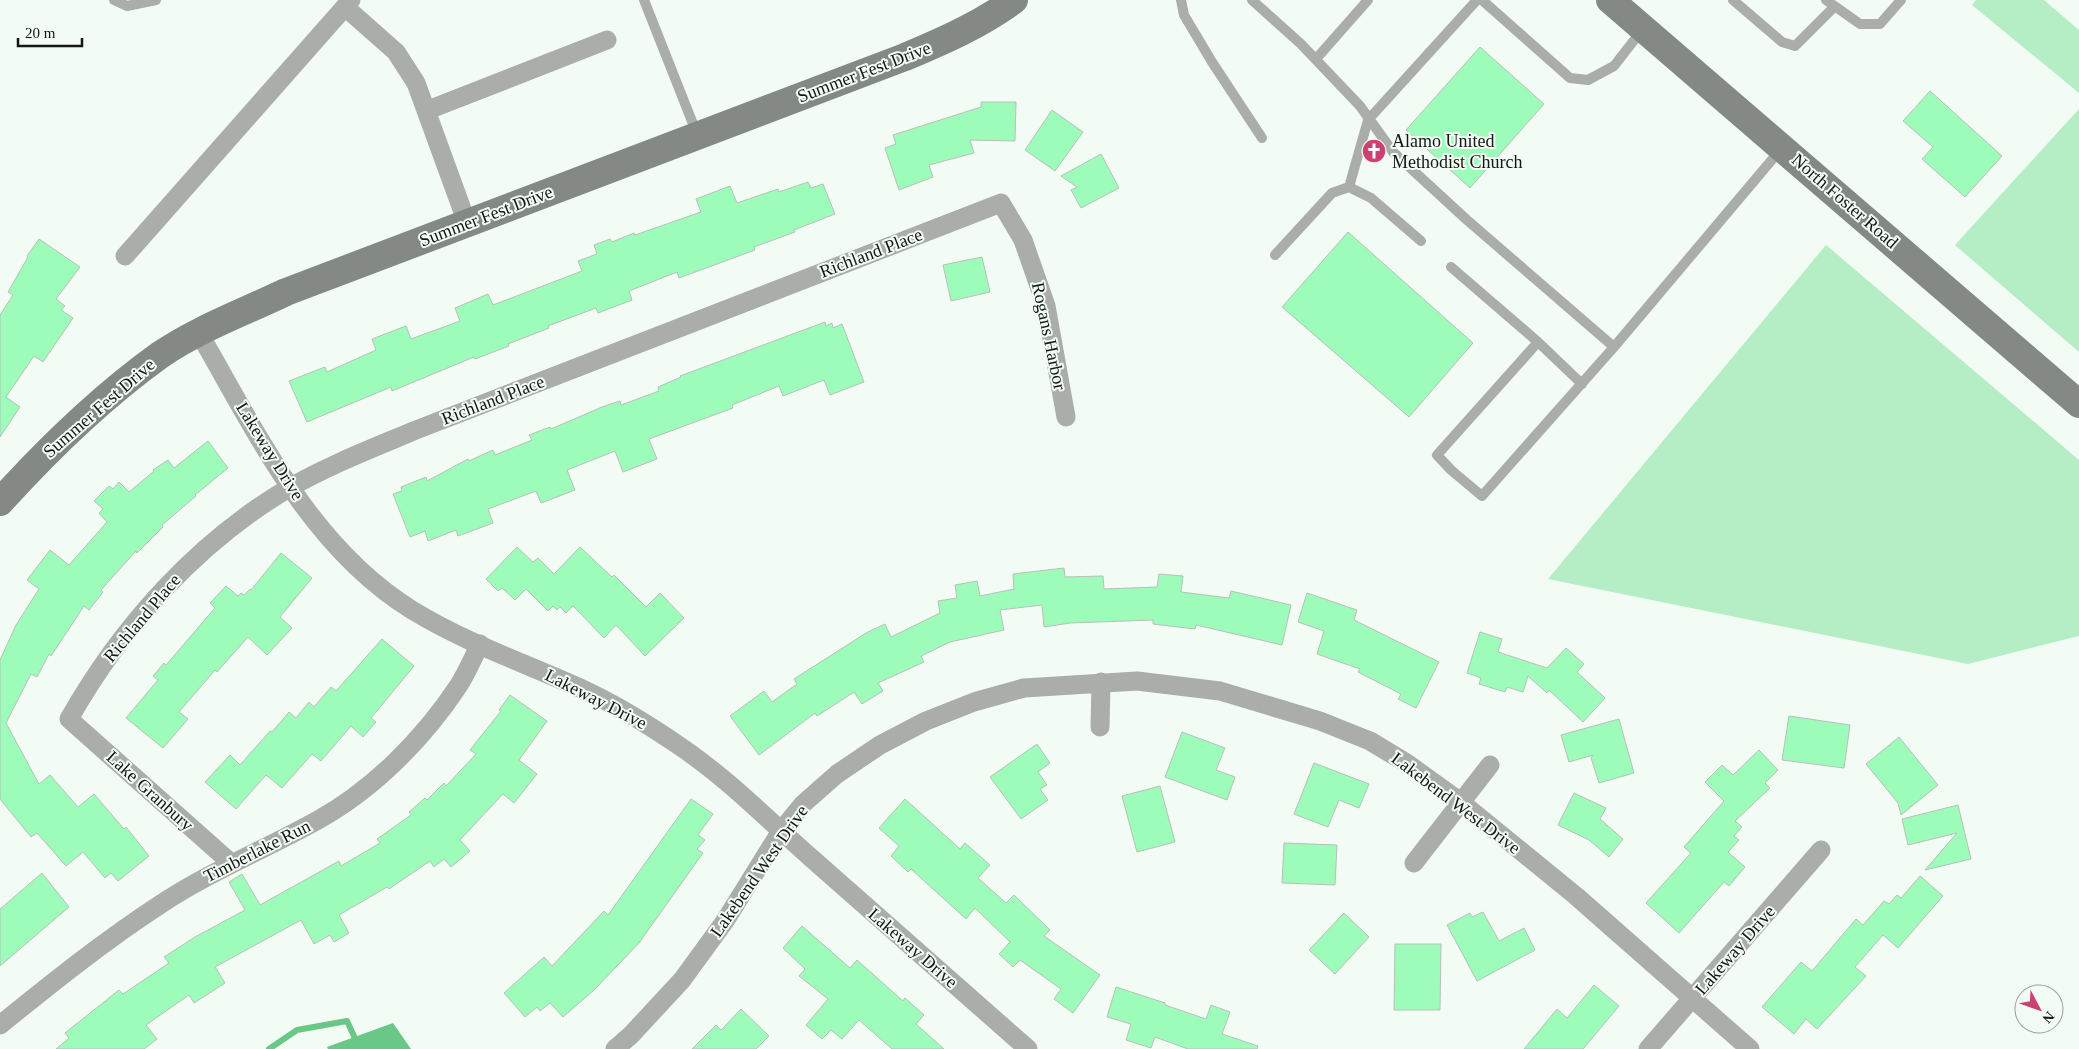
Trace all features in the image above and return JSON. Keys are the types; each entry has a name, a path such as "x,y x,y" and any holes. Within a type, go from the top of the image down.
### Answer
{"street":[{"name":"Summer Fest Drive","path":"0,502 49,449 103,400 161,355 199,333 286,292 905,57 959,34 1014,0"},
{"name":"North Foster Road","path":"1610,0 2079,404"},
{"path":"125,256 348,4 396,52 416,83 428,110 467,223"},
{"path":"428,110 608,40"},
{"name":"Rogans Harbor","path":"1001,203 1023,240 1046,306 1066,417"},
{"name":"Richland Place","path":"69,719 86,689 106,660 149,606 190,564 224,533 258,508 290,488 358,455 416,430 1001,203"},
{"name":"Lakeway Drive","path":"199,333 290,488 317,524 383,590 411,610 441,626 583,689 617,707 682,748 737,791 1028,1049"},
{"name":"Timberlake Run","path":"0,1025 94,950 161,904 231,863 318,820 347,802 382,773 424,731 460,684 480,644"},
{"name":"Lakebend West Drive","path":"615,1049 631,1035 682,980 725,921 781,831 803,804 837,774 880,745 926,721 974,702 1024,688 1137,681 1220,691 1320,720 1370,741 1408,764 1462,803 1576,896 1750,1049"},
{"path":"1100,727 1101,682"},
{"name":"Lake Granbury","path":"69,719 231,863"},
{"path":"1414,863 1490,766"},
{"name":"Lakeway Drive","path":"1648,1049 1693,1000 1821,850"}],"lane":[{"path":"114,0 127,6 156,0"},
{"path":"644,0 697,136"},
{"path":"1181,0 1184,15 1212,62 1262,138"},
{"path":"1252,0 1316,59 1360,106 1368,120 1393,152 1406,165 1614,347"},
{"path":"1316,59 1368,0"},
{"path":"1349,187 1368,120 1401,86 1477,0"},
{"path":"1482,0 1570,78 1588,80 1614,66 1643,28"},
{"path":"1733,0 1782,42 1795,46 1830,3 1860,24 1880,24 1901,0"},
{"path":"1538,342 1437,455 1451,470 1482,496 1582,384 1783,148"},
{"path":"1275,255 1332,193 1349,187 1371,198 1421,241"},
{"path":"1451,267 1538,342 1582,384"}],"shaded area":[{"path":"1976,0 2044,0 2079,30 2079,93 1972,5"},
{"path":"2079,109 2079,352 1955,245"},
{"path":"1826,245 2079,460 2079,636 1968,664 1548,579"},
{"path":"393,1023 411,1049 328,1049 327,1047"}],"building":[{"path":"1480,47 1544,104 1470,188 1406,130"},
{"path":"1930,91 2002,156 1965,197 1922,159 1933,147 1903,121"},
{"path":"981,102 1016,102 1015,141 970,140 974,153 929,165 933,177 899,190 885,148 896,144 893,135 981,107"},
{"path":"1052,110 1083,132 1055,171 1025,150"},
{"path":"1101,154 1119,188 1081,208 1071,190 1077,187 1061,176"},
{"path":"808,182 811,188 823,184 835,214 794,230 795,232 754,247 755,250 679,278 677,272 629,291 632,300 598,313 596,308 548,326 549,328 508,344 509,346 475,359 474,357 392,391 391,387 307,422 289,381 325,367 327,372 376,350 372,339 406,326 411,339 460,321 455,308 488,294 493,305 582,271 578,261 597,254 594,245 610,239 612,242 634,233 635,235 701,212 696,199 730,186 737,203 778,189 779,192"},
{"path":"1348,232 1473,343 1409,417 1282,307"},
{"path":"39,239 80,267 56,299 65,306 61,310 73,318 43,362 34,356 6,397 20,407 0,437 0,315 13,295 8,292 27,256"},
{"path":"982,257 990,292 951,301 943,265"},
{"path":"825,322 826,326 832,323 833,328 842,324 864,382 830,395 824,380 783,396 779,386 732,405 733,408 649,439 657,459 623,472 615,451 567,470 575,490 541,503 536,491 488,509 493,523 458,536 456,530 428,541 425,531 410,537 393,494 402,491 401,487 426,477 427,481 468,459 469,461 493,450 495,455 532,440 529,435 550,427 551,429 602,407 620,401 621,405 659,391 658,387 680,376"},
{"path":"208,441 228,468 162,525 163,527 137,553 136,551 101,590 103,592 89,610 84,606 51,656 49,654 37,677 31,674 6,723 39,784 50,775 78,807 94,794 124,829 126,827 149,856 118,881 111,873 105,878 83,852 66,866 37,833 31,837 0,799 0,660 16,625 39,589 27,580 50,550 69,565 107,522 99,513 103,509 94,501 109,486 113,489 119,482 129,492 153,470 168,460 174,468"},
{"path":"517,547 533,562 538,558 554,574 580,547 612,577 614,575 646,607 660,593 684,618 645,656 616,625 604,638 573,606 566,613 560,607 557,610 553,606 548,611 526,589 515,600 502,588 498,591 486,579"},
{"path":"281,553 312,578 280,617 292,628 267,655 248,637 217,672 215,670 179,712 188,719 163,748 126,718 158,680 153,676 164,663 166,665 215,608 210,603 226,586 238,596 241,593 244,595 251,590"},
{"path":"1064,568 1065,577 1103,576 1104,589 1157,587 1159,574 1183,576 1181,592 1229,598 1231,591 1291,605 1282,645 1196,625 1195,629 1153,624 1153,620 1070,623 1044,627 1042,605 1000,610 1004,630 950,642 921,656 924,662 878,683 883,691 862,704 854,692 817,716 815,713 759,755 730,716 764,691 772,702 797,684 794,679 866,633 885,624 891,637 940,613 938,601 957,598 955,585 977,581 980,596 1014,589 1013,574"},
{"path":"1307,593 1357,610 1354,620 1439,662 1416,708 1398,699 1401,694 1358,672 1360,669 1317,654 1324,631 1298,622"},
{"path":"1480,632 1502,639 1498,652 1547,668 1566,648 1584,664 1577,672 1605,698 1583,722 1549,690 1547,693 1528,676 1523,692 1507,687 1505,692 1479,684 1481,678 1467,673"},
{"path":"382,639 414,666 371,718 376,722 363,737 351,726 321,761 312,754 282,788 266,775 236,809 205,782 230,755 240,765 289,712 296,718 309,702 314,707 331,687 336,691"},
{"path":"510,695 547,721 519,760 537,774 514,803 503,794 460,840 470,851 451,867 444,859 434,867 430,861 389,889 387,887 339,915 349,933 334,942 330,935 314,944 301,920 215,967 225,983 194,1003 189,995 146,1025 157,1039 144,1049 56,1049 69,1038 65,1033 119,990 123,994 169,963 164,957 195,937 245,910 229,882 242,874 260,905 339,861 341,866 380,843 377,839 411,815 409,812 425,798 427,800 444,783 446,786 476,754 470,750 501,711 499,710"},
{"path":"1789,716 1850,725 1844,768 1782,760"},
{"path":"1619,719 1634,773 1599,783 1591,758 1593,755 1569,762 1561,735"},
{"path":"1182,732 1225,748 1216,770 1235,777 1227,800 1165,777"},
{"path":"1899,737 1938,785 1901,815 1898,803 1866,764"},
{"path":"1037,744 1050,763 1038,772 1047,785 1040,789 1048,800 1021,819 990,777"},
{"path":"1759,750 1778,770 1765,783 1770,788 1735,821 1742,827 1734,836 1739,840 1728,852 1745,867 1729,886 1724,882 1679,933 1646,903 1691,853 1684,847 1724,801 1705,782 1722,765 1733,775"},
{"path":"1314,763 1369,784 1359,808 1339,800 1328,827 1294,814"},
{"path":"1160,786 1175,842 1137,852 1122,796"},
{"path":"1574,793 1606,808 1600,819 1623,839 1609,857 1589,840 1558,825"},
{"path":"691,799 713,814 698,835 705,840 697,849 703,853 639,943 594,990 563,1017 550,1003 540,1011 537,1007 525,1017 504,993 544,957 552,966 604,911 608,915"},
{"path":"905,799 960,849 965,843 990,865 978,878 1006,903 1014,895 1050,930 1044,936 1100,975 1073,1013 1054,999 1061,989 1020,960 1013,967 999,954 1010,942 975,908 966,919 911,869 908,872 891,856 899,846 879,828"},
{"path":"1958,805 1971,859 1925,870 1957,833 1908,845 1902,819"},
{"path":"1284,843 1337,845 1335,885 1282,883"},
{"path":"42,873 69,907 0,966 0,909"},
{"path":"1920,876 1943,896 1898,948 1883,935 1855,967 1866,976 1817,1029 1806,1019 1794,1034 1762,1007 1801,962 1812,971 1856,919 1863,925 1884,901 1889,904 1897,895 1901,898"},
{"path":"1483,912 1499,941 1524,928 1535,950 1477,981 1447,925 1470,913 1472,917"},
{"path":"1344,913 1369,937 1335,974 1309,950"},
{"path":"802,926 850,968 857,960 903,1001 905,998 924,1015 916,1024 944,1049 892,1049 859,1020 842,1039 831,1030 822,1039 806,1025 828,999 799,976 805,969 783,948"},
{"path":"1395,944 1441,944 1440,1010 1394,1010"},
{"path":"1594,985 1619,1006 1583,1049 1524,1049 1557,1009 1567,1018"},
{"path":"1116,987 1206,1019 1211,1005 1230,1012 1222,1034 1258,1046 1257,1049 1188,1049 1155,1037 1151,1048 1126,1040 1131,1024 1107,1017"},
{"path":"741,1009 769,1036 756,1049 692,1049 716,1025 721,1030"}],"waterway":[{"path":"269,1049 297,1030 347,1021 360,1049"}],"place":[{"name":"Alamo United Methodist Church","path":"1374,151"}]}
